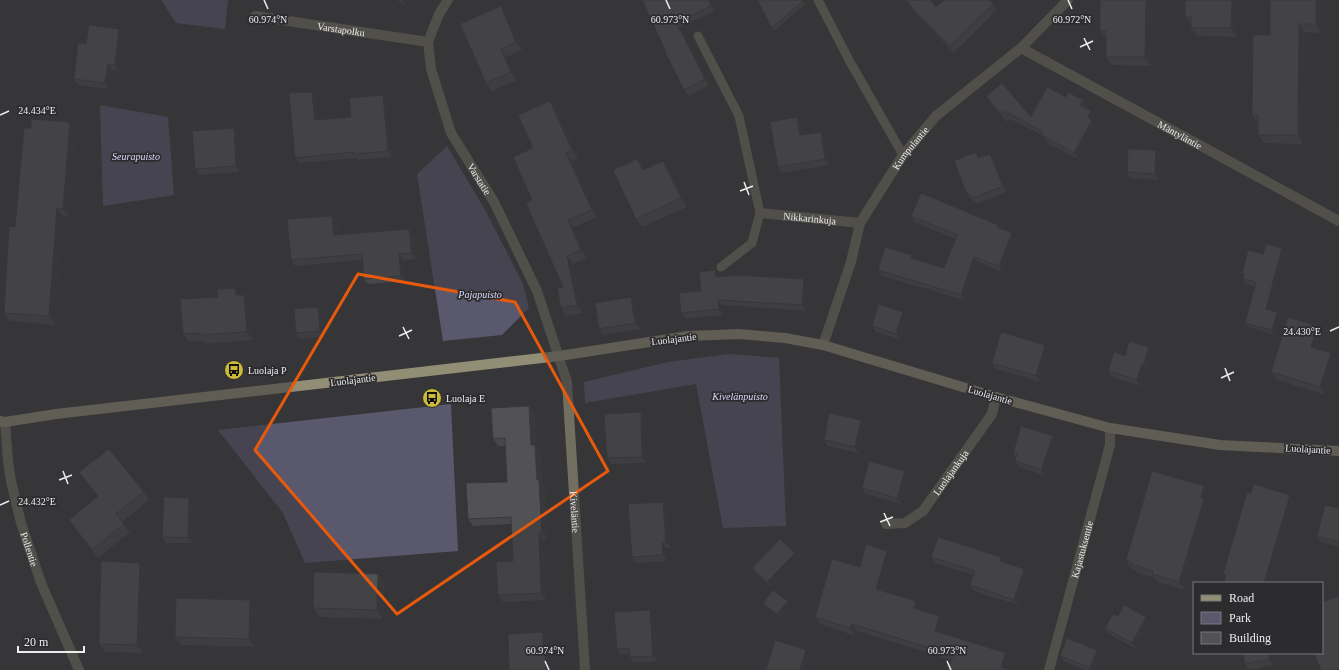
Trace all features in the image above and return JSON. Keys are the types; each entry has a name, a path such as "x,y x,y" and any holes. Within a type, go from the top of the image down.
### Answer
{"main road":[{"name":"Luolajantie","path":"3,421 558,356 688,336 739,334 785,338 823,345 996,397 1110,428 1220,445 1339,451"}],"street":[{"name":"Varstatie","path":"448,0 439,14 428,42 431,69 452,133 494,202 537,291 558,356"},
{"name":"Kumpulantie","path":"823,345 851,262 860,223 903,155 936,116 1021,48 1068,0"},
{"name":"Varstapolku","path":"255,16 428,42"},
{"name":"Mäntyläntie","path":"1021,48 1339,221"},
{"name":"Nikkarinkuja","path":"760,213 860,223"},
{"name":"Kiveläntie","path":"558,356 567,382 585,670"},
{"name":"Luolajankuja","path":"886,524 905,523 923,511 992,414 996,397"},
{"name":"Pollentie","path":"3,421 11,481 21,523 41,583 79,670"},
{"name":"Kajastuksentie","path":"1049,670 1110,445 1110,428"}],"lane":[{"path":"818,0 849,60 903,155"},
{"path":"698,36 739,116 760,213 752,243 721,267"}],"highlighted area":[{"path":"358,274 515,302 608,471 397,614 255,450"}],"green space":[{"path":"161,0 228,0 225,29 176,23"},
{"name":"Seurapuisto","path":"100,105 168,117 174,195 103,206"},
{"name":"Pajapuisto","path":"447,146 484,208 523,284 529,308 502,335 443,341 417,174"},
{"name":"Kivelänpuisto","path":"729,354 779,358 786,526 723,528 696,384 585,403 584,382 668,362"},
{"path":"451,404 458,551 305,563 283,513 218,430"}],"building":[{"path":"642,0 709,0 711,6 676,22 705,79 684,90"},
{"path":"757,0 802,0 803,1 772,28"},
{"path":"906,0 930,0 936,7 944,0 989,0 993,4 950,46"},
{"path":"1100,0 1146,0 1145,57 1106,57 1106,31 1100,31"},
{"path":"1185,0 1232,0 1231,28 1191,28 1191,17 1185,17"},
{"path":"1270,0 1316,0 1316,24 1299,24 1298,135 1258,135 1258,115 1252,115 1253,35 1270,35"},
{"path":"501,6 516,42 501,49 511,72 486,83 460,24"},
{"path":"89,25 119,29 115,65 108,64 105,83 74,79 78,43 86,44"},
{"path":"1339,80 1339,156 1338,156"},
{"path":"1002,83 1031,117 1047,87 1066,97 1068,92 1083,100 1080,105 1091,111 1088,117 1092,120 1074,153 1042,135 1043,132 1005,111 1001,114 986,96"},
{"path":"312,92 315,120 351,117 349,98 383,95 388,151 354,154 354,152 295,158 289,93"},
{"path":"550,101 572,150 566,153 592,210 568,220 581,250 567,256 577,305 561,308 557,288 563,287 526,203 532,200 513,157 533,148 518,115"},
{"path":"797,117 800,135 821,132 825,159 778,167 770,122"},
{"path":"31,119 70,122 63,209 57,208 49,316 4,313 9,226 15,227 24,128 31,128"},
{"path":"234,128 236,166 195,169 192,131"},
{"path":"1128,149 1156,150 1155,174 1127,172"},
{"path":"976,152 978,158 990,154 1003,186 973,198 966,192 954,161"},
{"path":"637,159 643,170 663,161 681,198 636,219 613,170"},
{"path":"921,193 998,225 997,227 1012,233 999,266 974,257 961,295 878,270 885,247 912,255 911,258 944,268 957,235 911,216"},
{"path":"332,216 334,235 409,229 412,253 399,254 401,276 364,279 362,254 291,260 287,219"},
{"path":"1266,244 1282,248 1266,309 1277,312 1272,330 1245,323 1256,282 1243,279 1244,273 1242,273 1248,250 1263,254"},
{"path":"715,270 716,277 735,275 804,279 802,305 718,300 719,309 681,313 679,293 701,291 699,272"},
{"path":"235,288 236,295 244,295 247,332 199,335 199,333 183,334 180,299 218,297 217,289"},
{"path":"631,297 635,323 599,329 595,303"},
{"path":"878,304 903,312 896,334 872,326"},
{"path":"318,307 320,331 296,333 294,309"},
{"path":"1288,317 1317,326 1311,347 1331,353 1320,387 1271,372"},
{"path":"1001,332 1045,345 1036,376 992,363"},
{"path":"1129,341 1149,347 1137,380 1108,371 1114,352 1125,356"},
{"path":"529,406 531,445 535,445 537,480 539,480 542,533 539,533 541,593 498,595 496,562 513,561 511,517 468,519 466,483 507,482 505,438 493,439 491,408"},
{"path":"641,412 642,457 607,458 604,414"},
{"path":"829,413 861,420 855,447 824,440"},
{"path":"1021,426 1053,436 1041,470 1015,461 1017,454 1013,453"},
{"path":"109,449 144,492 116,514 124,524 92,550 69,520 98,496 79,472"},
{"path":"869,461 905,471 897,498 862,488"},
{"path":"1152,471 1204,486 1201,498 1204,499 1179,582 1152,574 1153,571 1131,564 1132,562 1126,560"},
{"path":"1254,484 1290,495 1264,582 1224,582 1226,575 1223,574 1247,492 1251,493"},
{"path":"164,497 189,498 188,538 162,537"},
{"path":"663,502 666,542 662,542 663,555 632,557 628,504"},
{"path":"1325,505 1339,508 1339,542 1317,536"},
{"path":"938,537 1001,557 1000,561 1024,569 1014,600 970,585 975,571 931,557"},
{"path":"780,539 795,553 767,582 752,568"},
{"path":"866,544 887,551 876,589 916,601 914,608 939,616 935,631 1006,653 1001,667 1011,670 948,670 953,655 852,624 850,628 815,617 832,559 860,567"},
{"path":"101,561 140,563 137,645 99,644"},
{"path":"314,572 378,574 377,610 313,608"},
{"path":"773,590 788,601 777,614 763,603"},
{"path":"1339,596 1339,670 1321,670 1314,654 1323,654 1323,602"},
{"path":"176,598 250,600 249,639 175,637"},
{"path":"1124,605 1146,617 1132,643 1105,628 1113,614 1118,616"},
{"path":"650,610 653,656 630,657 629,648 617,649 614,612"},
{"path":"543,632 543,648 545,648 546,670 509,670 508,634"},
{"path":"1067,638 1097,650 1090,668 1060,656"},
{"path":"775,640 806,650 800,670 766,670"},
{"path":"1243,654 1268,654 1269,659 1245,664"}],"place":[{"name":"Luolaja P","path":"234,370"},
{"name":"Luolaja E","path":"432,398"}]}
